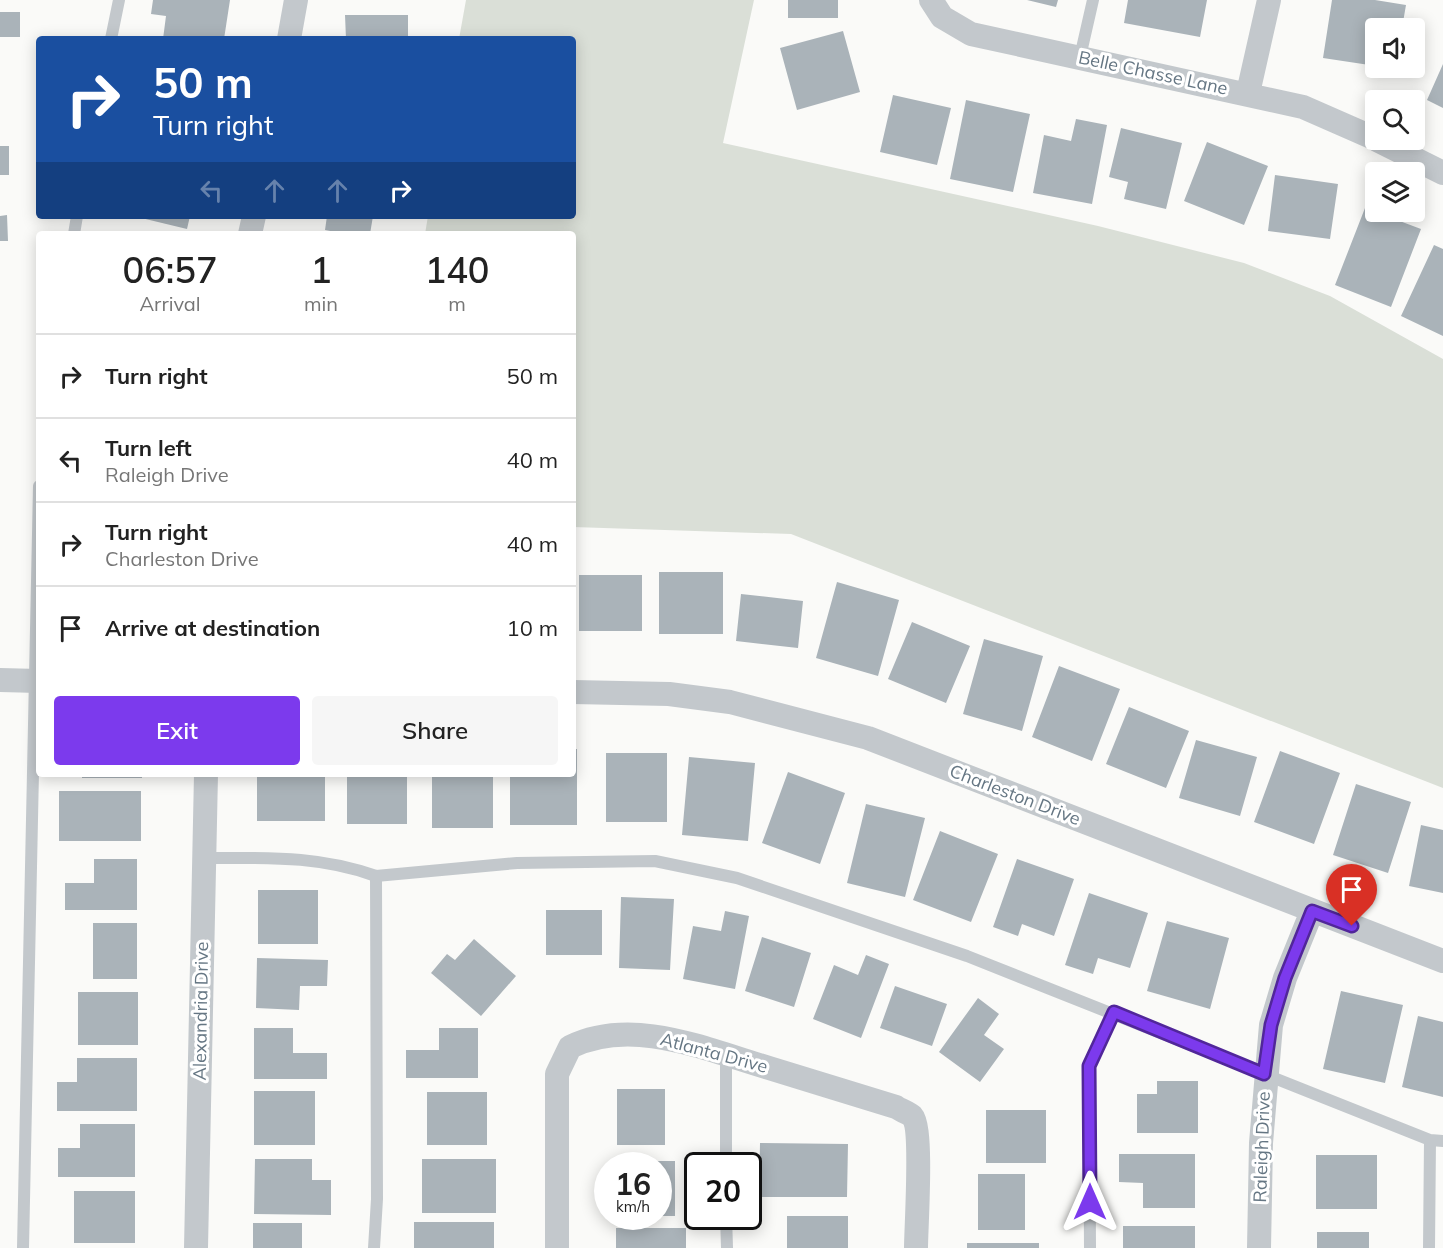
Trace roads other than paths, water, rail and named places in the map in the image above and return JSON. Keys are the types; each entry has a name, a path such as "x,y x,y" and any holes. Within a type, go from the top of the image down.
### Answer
{"street":[{"path":"290,36 296,0"},
{"path":"1248,93 1269,0"},
{"name":"Belle Chasse Lane","path":"933,4 942,17 971,34 1304,107 1365,134"},
{"name":"Belle Chasse Lane","path":"1398,150 1443,173"},
{"path":"0,680 36,681"},
{"name":"Charleston Drive","path":"576,692 669,694 730,702 868,738 1443,961"},
{"name":"Alexandria Drive","path":"196,1248 206,777"},
{"name":"Raleigh Drive","path":"1259,1248 1264,1074 1273,1015 1312,911"},
{"name":"Atlanta Drive","path":"557,1248 557,1074 570,1047 599,1036 626,1034 685,1043 896,1107 912,1116 917,1126 918,1155 916,1248"}],"lane":[{"path":"112,36 119,0"},
{"path":"1080,57 1094,0"},
{"path":"23,1248 36,722"},
{"path":"204,858 309,859 353,868 376,876 517,863 655,861 737,878 967,956 1114,1012 1430,1140 1443,1141"},
{"path":"374,1248 377,1199 376,876"},
{"path":"1090,1248 1089,1066 1114,1012"},
{"path":"726,1055 726,1152"},
{"path":"1429,1248 1430,1140"},
{"path":"726,1230 727,1248"}]}
